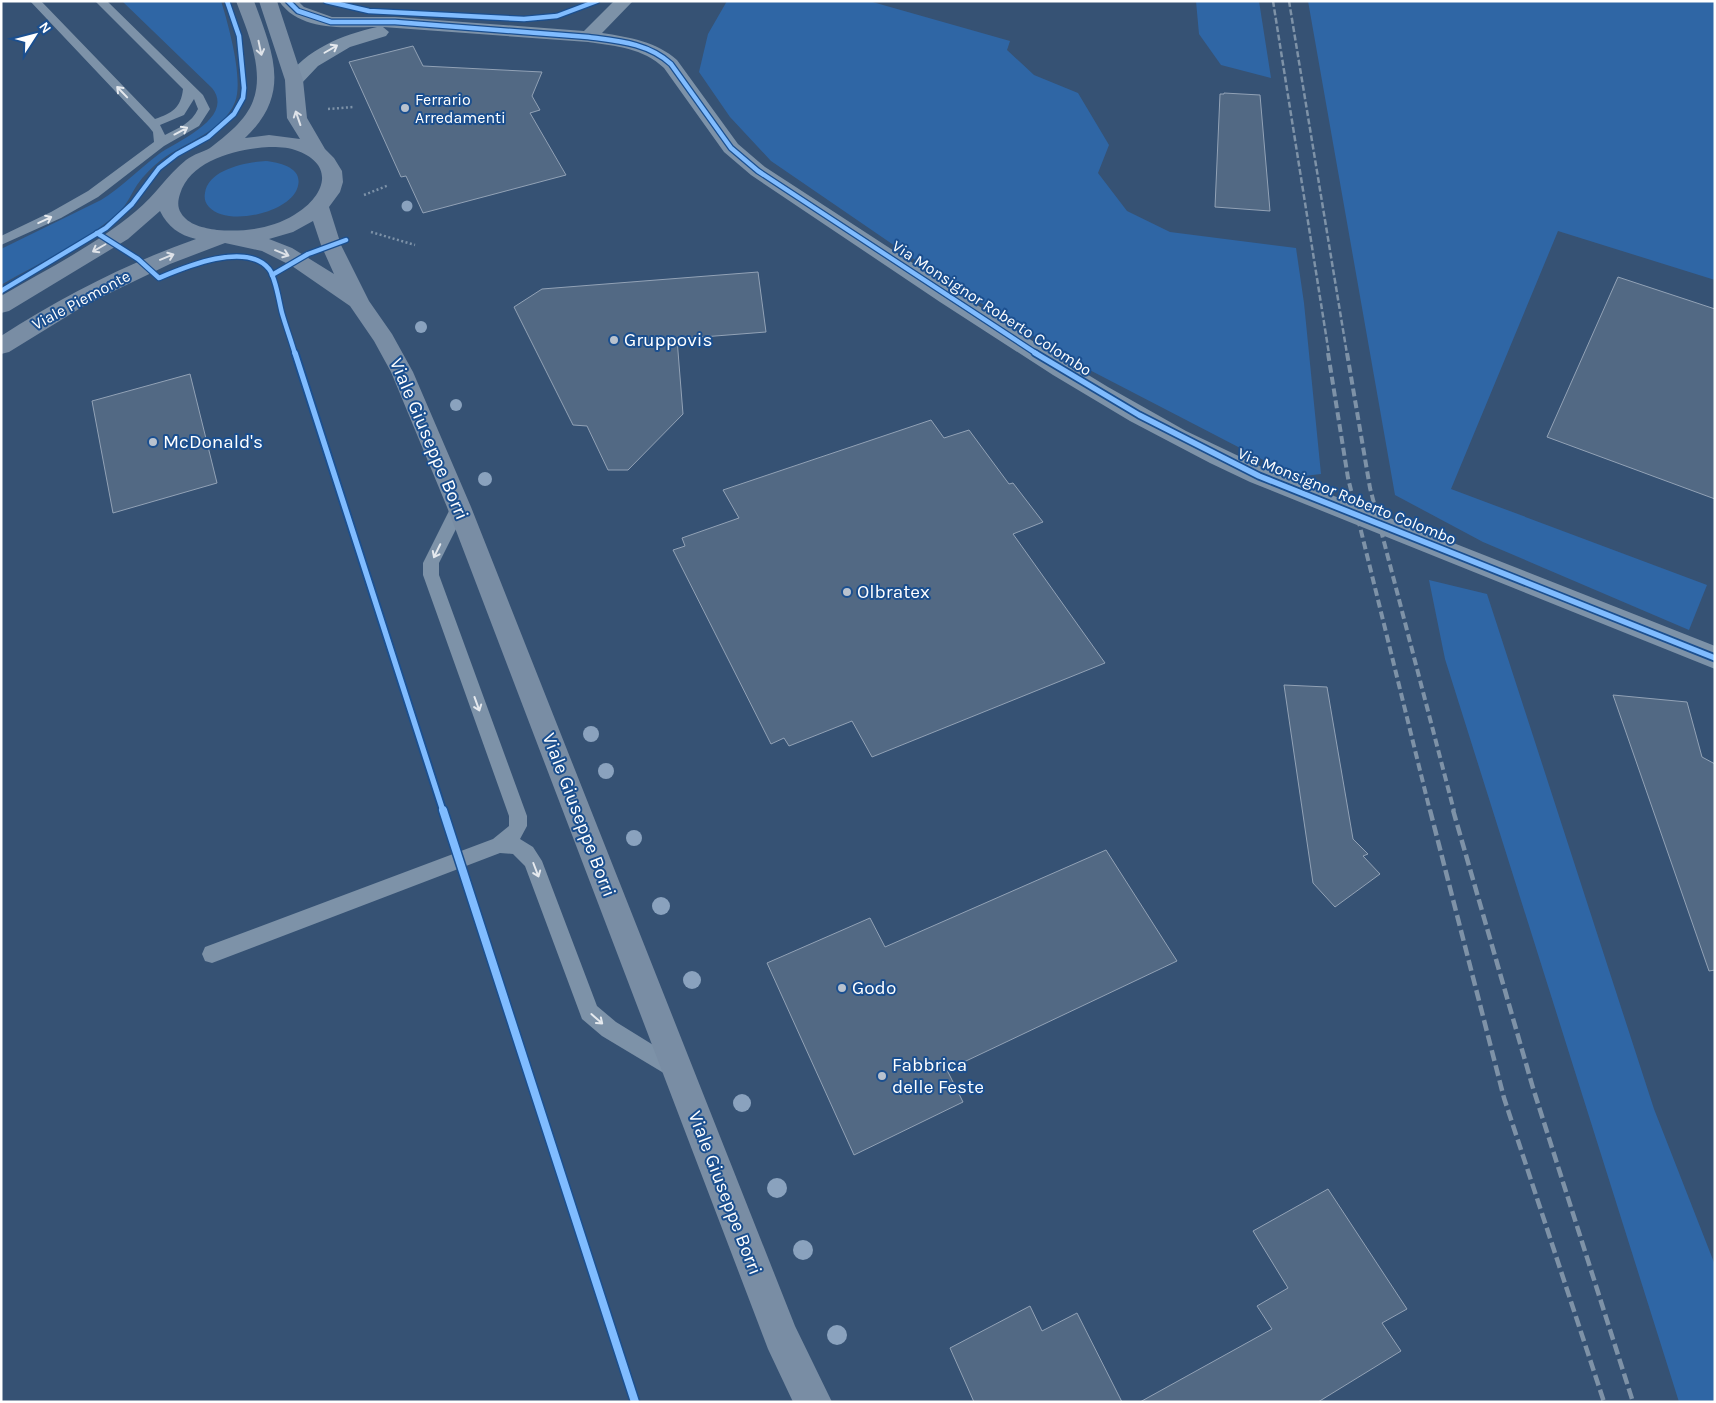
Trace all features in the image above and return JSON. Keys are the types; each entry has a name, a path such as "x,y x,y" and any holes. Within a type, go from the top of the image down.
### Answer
{"main road":[{"path":"175,182 190,167 212,154 238,134 251,121 264,98 265,86 261,52 245,1"},
{"name":"Viale Giuseppe Borri","path":"228,238 279,230 302,219 319,206 331,191 334,176 329,162 316,151 297,118 294,80 268,1"},
{"path":"212,154 233,146 278,141 297,144 316,151"},
{"name":"Viale Giuseppe Borri","path":"175,182 168,198 170,212 180,225 197,234 228,238 269,248 299,260 360,303"},
{"name":"Viale Piemonte","path":"1,306 121,234 146,214 175,182"},
{"name":"Viale Giuseppe Borri","path":"319,206 331,245 360,303 384,339 402,372 459,507 781,1336 813,1402"},
{"name":"Viale Piemonte","path":"1,347 35,324 155,262 228,238"},
{"name":"Viale Giuseppe Borri","path":"781,1336 799,1402"}],"street":[{"name":"Via Monsignor Roberto Colombo","path":"288,1 298,11 331,22 395,22 588,37 634,44 653,50 663,56 678,73 731,148 758,172 1028,349 1148,420 1212,454 1259,476 1715,658"},
{"path":"588,37 624,1"},
{"name":"Via Monsignor Roberto Colombo","path":"294,80 314,60 343,43 373,33 428,26"}],"lane":[{"path":"35,1 153,124 159,132 160,143"},
{"path":"1,240 56,215 93,194 160,143 190,126 201,116 204,109 202,102 189,88 100,1"},
{"path":"153,124 184,109 189,100 189,88"},
{"path":"459,507 430,569 518,816 519,824 516,831 500,845"},
{"path":"212,954 500,845 509,844 524,850 532,861 589,1012 609,1029 678,1072"}],"path":[{"path":"359,197 389,185"},
{"path":"371,232 415,245"}],"shaded area":[{"path":"122,1 221,1 231,37 238,80 235,102 222,121 213,129 151,168 137,185 121,210 105,224 76,243 1,285 1,249 101,200 159,154 200,128 210,119 216,109 217,99 212,88"},
{"path":"727,1 869,1 1010,41 1007,50 1034,75 1078,93 1109,145 1098,173 1127,211 1170,232 1296,248 1304,303 1321,474 1296,477 1080,365 952,285 771,161 730,117 699,72 708,34"},
{"path":"1196,1 1259,1 1271,78 1221,65 1199,34"},
{"path":"1308,1 1715,1 1715,280 1558,231 1451,489 1707,585 1689,630 1483,542 1395,495"},
{"path":"266,161 285,165 295,171 298,176 297,189 282,205 270,211 242,216 229,216 218,213 209,207 205,200 205,193 213,178 239,165"},
{"path":"1429,580 1487,594 1654,1109 1715,1265 1715,1402 1679,1402 1445,659"}],"building":[{"path":"413,46 423,66 542,72 532,96 540,110 530,113 566,175 423,213 406,176 401,177 349,62"},
{"path":"1220,94 1260,95 1270,211 1215,207"},
{"path":"758,272 766,332 677,339 683,414 628,470 608,470 587,426 573,425 514,307 542,289"},
{"path":"1618,277 1715,309 1715,499 1547,437"},
{"name":"McDonald's","path":"190,374 217,483 113,513 92,401"},
{"path":"931,420 944,438 969,430 1009,484 1013,483 1043,522 1013,534 1105,663 872,757 852,721 789,746 784,738 771,744 673,550 685,546 682,538 739,518 723,490"},
{"path":"1284,685 1327,687 1353,839 1368,854 1363,856 1380,874 1335,907 1313,883"},
{"path":"1613,695 1687,702 1702,757 1715,764 1715,970 1709,971"},
{"path":"1106,850 1177,961 947,1070 963,1102 854,1155 767,963 870,918 885,947"},
{"path":"1328,1189 1407,1309 1382,1323 1401,1351 1318,1402 1140,1402 1272,1329 1257,1306 1288,1288 1253,1231"},
{"path":"1030,1306 1042,1331 1077,1313 1122,1402 974,1402 950,1348"}],"railway":[{"path":"1273,1 1329,354"},
{"path":"1289,1 1347,354"},
{"path":"1328,353 1348,478 1430,811"},
{"path":"1347,353 1370,488 1454,811"},
{"path":"1430,810 1504,1098 1604,1402"},
{"path":"1453,810 1533,1088 1633,1402"}],"cycle path":[{"path":"1,291 106,228 132,204 159,168 177,154 208,137 234,114 243,98 244,88 239,36 227,1"},
{"path":"288,1 298,11 331,22 395,22 588,37 620,41 660,54 671,64 731,148 758,171 986,321 1100,393 1178,437 1259,476 1715,658"},
{"path":"326,1 369,11 524,19 557,16 597,1"},
{"path":"97,233 138,259 159,278 199,263 232,257 246,257 259,261 271,272 283,317 635,1402"},
{"path":"272,275 308,254 346,240"}],"place":[{"name":"Ferrario Arredamenti","path":"405,108"},
{"name":"Gruppovis","path":"614,340"},
{"name":"McDonald's","path":"153,442"},
{"name":"Olbratex","path":"847,592"},
{"name":"Godo","path":"842,988"},
{"name":"Fabbrica delle Feste","path":"882,1076"}]}
